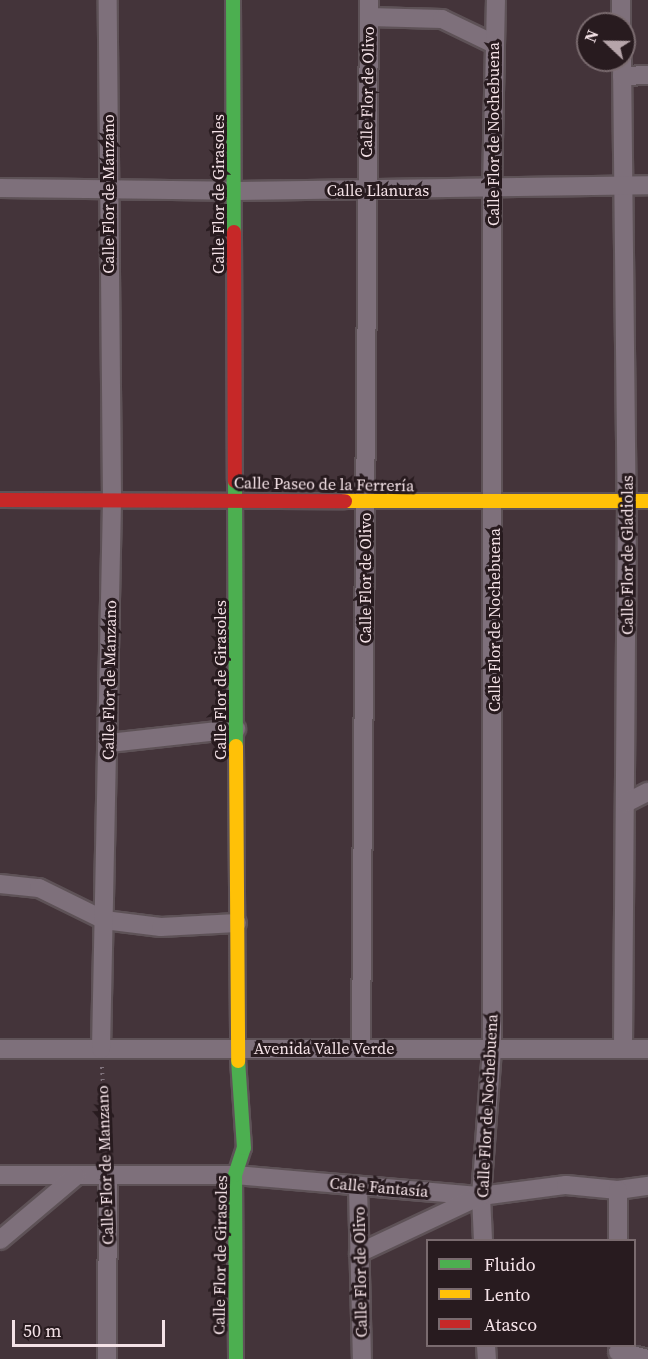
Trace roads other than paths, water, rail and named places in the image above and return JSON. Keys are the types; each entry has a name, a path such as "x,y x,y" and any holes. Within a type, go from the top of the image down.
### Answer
{"street":[{"name":"Calle Flor de Manzano","path":"101,1048 109,743 112,499 107,191 108,0"},
{"name":"Calle Flor de Girasoles","path":"233,0 237,1048 244,1148 235,1174 236,1359"},
{"name":"Calle Flor de Nochebuena","path":"483,1239 481,1196 492,1051 494,502 492,43 496,0"},
{"path":"369,8 442,19 492,43"},
{"name":"Calle Flor de Olivo","path":"361,1047 366,502 365,190 369,8"},
{"name":"Calle Flor de Gladiolas","path":"622,72 626,185 627,501 624,1049"},
{"name":"Calle Llanuras","path":"0,188 235,191 648,185"},
{"name":"Calle Paseo de la Ferrería","path":"0,500 648,501"},
{"path":"109,743 236,729"},
{"path":"626,803 648,792"},
{"path":"0,884 39,888 104,920 161,927 237,923"},
{"name":"Avenida Valle Verde","path":"0,1049 361,1047 492,1051 648,1049"},
{"name":"Calle Fantasía","path":"0,1175 108,1177 235,1174 481,1196 566,1185 618,1190 648,1186"},
{"path":"0,1240 76,1176"},
{"name":"Calle Flor de Manzano","path":"107,1359 108,1177"},
{"name":"Calle Flor de Olivo","path":"358,1186 362,1359"},
{"path":"618,1190 618,1239"},
{"path":"359,1253 481,1196"},
{"path":"618,1352 648,1359"}]}
